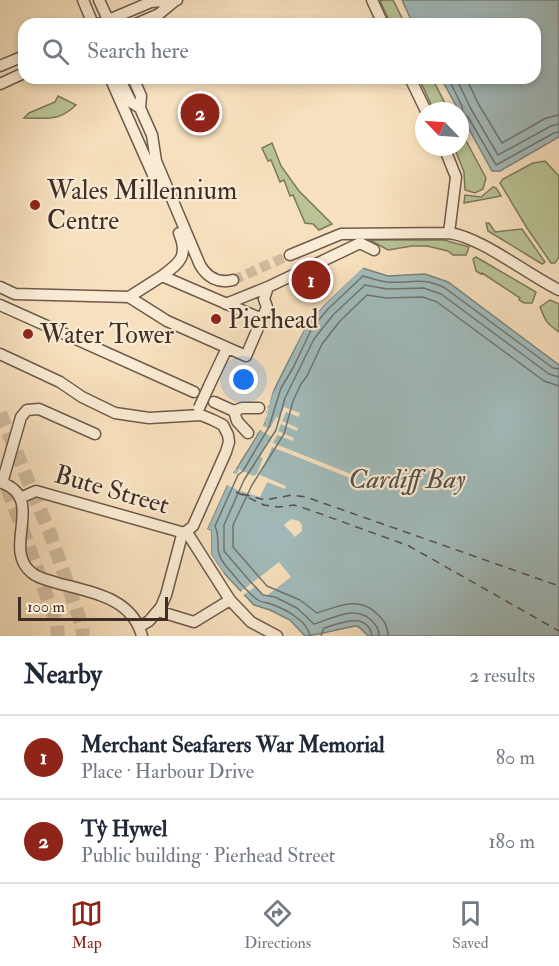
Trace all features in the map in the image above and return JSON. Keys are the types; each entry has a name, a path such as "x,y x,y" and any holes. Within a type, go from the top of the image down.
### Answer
{"street":[{"path":"83,0 90,18"},
{"path":"99,0 104,18"},
{"path":"117,18 151,2 177,0"},
{"path":"150,18 177,0"},
{"path":"372,0 380,18"},
{"path":"0,66 18,58"},
{"path":"0,84 18,76"},
{"path":"117,84 183,243 180,263 129,297"},
{"path":"118,84 131,102 140,108"},
{"path":"136,84 141,96 140,108 152,135 156,161 200,265 210,277 224,282 232,280"},
{"path":"413,84 422,102"},
{"path":"448,156 456,177 449,233"},
{"path":"290,255 341,234 449,233 461,235 476,242 559,290"},
{"path":"226,304 268,287 360,243 374,250"},
{"path":"162,276 262,319"},
{"path":"0,287 15,294 129,297 167,321 246,356 267,307 264,298 268,287"},
{"path":"0,305 194,392"},
{"path":"198,412 227,348"},
{"path":"0,354 60,382 82,397 115,413 149,418 198,412 218,422 225,430 229,442 222,464 193,526 182,535 166,595 158,611 140,631 129,612 114,601 47,580 29,571 19,548 24,514 20,498"},
{"path":"214,402 234,411 242,408 259,408"},
{"path":"1,482 21,417 27,410 39,409 95,434"},
{"path":"234,411 237,421 248,433"},
{"name":"Bute Street","path":"1,482 13,489 20,498 36,491 184,533"},
{"path":"184,533 188,534 230,600 251,622 277,636"},
{"path":"158,611 192,623 230,600"}],"green space":[{"path":"393,0 402,18 388,18 380,1"},
{"path":"422,84 435,84 444,102 430,102"},
{"path":"58,96 76,105 58,117 24,118 29,113 55,102"},
{"path":"272,143 281,166 299,191 332,224 319,230 313,224 305,223 293,195 290,196 284,180 280,182 271,160 268,161 262,148"},
{"path":"469,146 486,178 483,189 475,193 465,190 464,172 458,156 469,156"},
{"path":"545,161 559,176 559,257 555,263 551,263 500,183 503,179 533,163"},
{"path":"493,187 501,196 464,203 465,195 481,197"},
{"path":"486,223 489,223 495,232 522,229 545,262 542,264 488,231"},
{"path":"370,240 444,240 469,247 466,255 453,255 448,251 427,246 388,250"},
{"path":"476,257 536,292 532,303 524,303 519,300 520,298 476,271 473,259"},
{"path":"550,300 559,304 559,332 547,322 540,307"}],"water":[{"path":"402,0 559,0 559,137 500,171 492,171 469,129 469,102 454,102 444,84 541,84 541,18 410,18"},
{"name":"Cardiff Bay","path":"362,268 388,276 425,274 448,282 559,365 559,636 368,636 357,626 305,636 290,620 254,605 222,571 211,554 211,531 207,529 235,468 264,424 272,394 307,324"}],"pier":[{"path":"360,265 365,266 307,324 275,385 267,416 263,426 271,427 276,417 279,418 284,407 300,413 299,417 286,412 282,421 298,428 297,431 281,424 278,431 294,438 293,441 277,435 273,443 356,476 355,480 272,447 260,475 286,486 285,489 267,482 260,497 227,485 207,529 211,531 211,554 232,586 208,555 209,533 204,531 204,528 232,466 237,466 233,473 237,474 239,469 253,476 257,474 263,458 260,457 267,441 270,442 272,437 260,430 258,434 256,432 265,419 264,413 267,413 265,410 269,406 267,402 271,395 269,393 299,332 321,303"},
{"path":"254,434 257,435 242,459 241,454 244,455 245,452 242,451 246,445 248,446 250,440 253,440"},
{"path":"291,519 299,521 302,525 302,531 295,537 284,525"},
{"path":"279,562 291,577 265,597 256,586 242,596 239,593"}],"ferry route":[{"path":"236,492 264,505 278,507 294,505 409,546 559,631"},
{"path":"242,494 265,500 292,495 306,497 559,586"}],"tunnel":[{"path":"233,280 290,255"},
{"path":"0,413 51,536 82,626 83,636"},
{"path":"0,468 57,624 58,636"}],"place":[{"name":"Tŷ Hywel","path":"200,113"},
{"name":"Wales Millennium Centre","path":"35,205"},
{"name":"Merchant Seafarers War Memorial","path":"311,280"},
{"name":"Pierhead","path":"216,319"},
{"name":"Water Tower","path":"28,334"}]}
